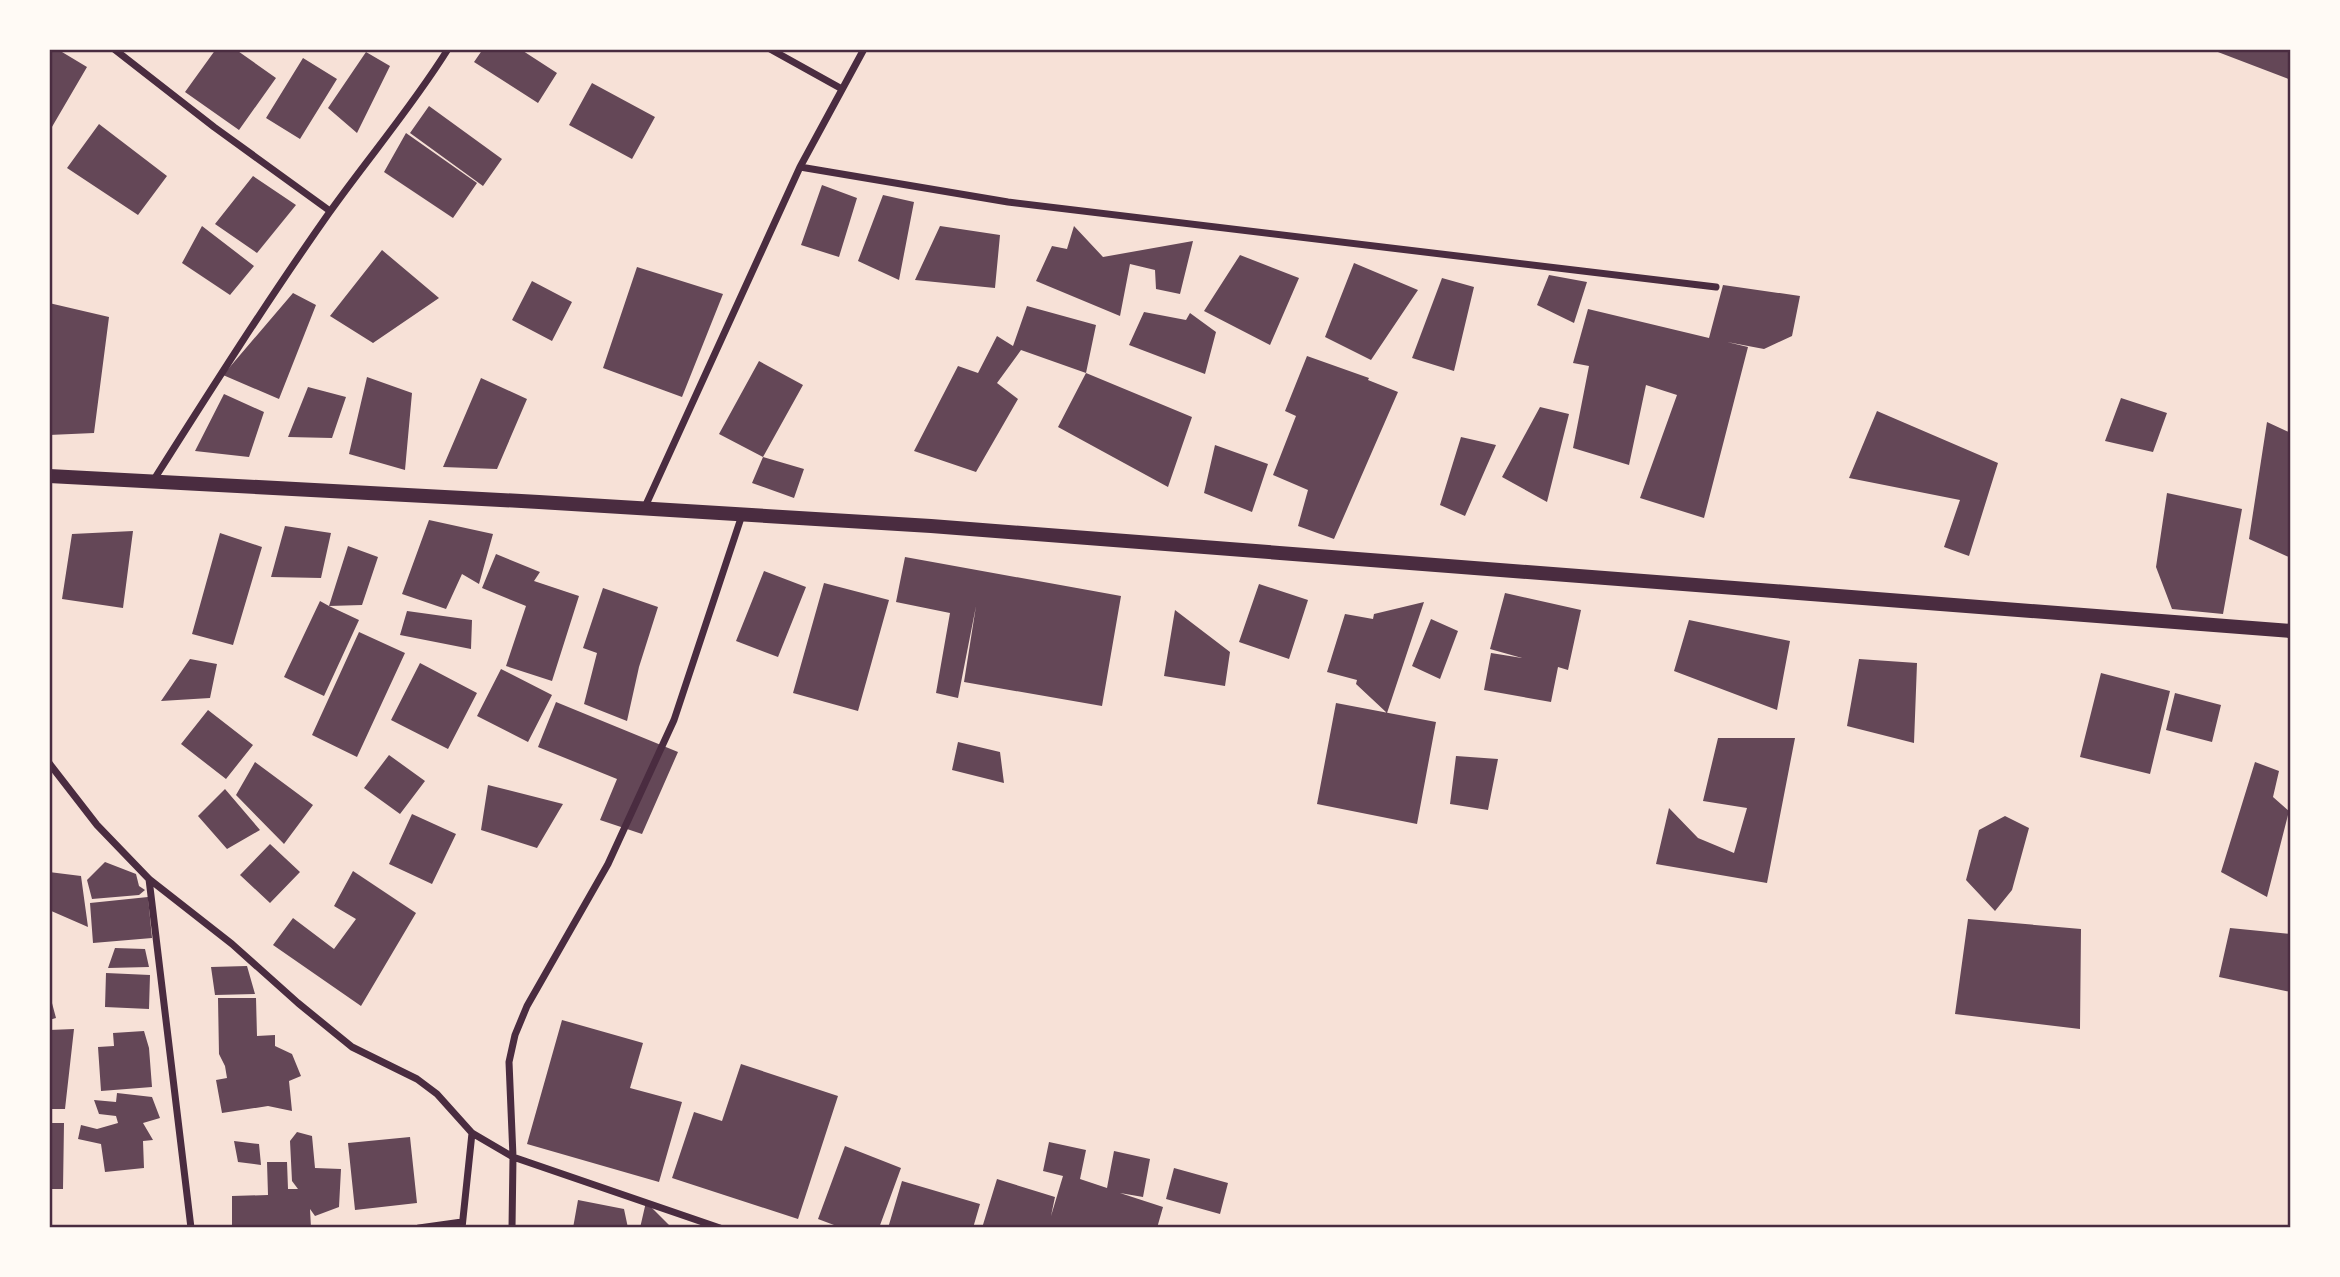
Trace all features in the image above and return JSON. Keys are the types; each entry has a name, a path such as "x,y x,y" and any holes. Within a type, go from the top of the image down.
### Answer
{"main road":[{"path":"49,476 931,526 2291,631"}],"street":[{"path":"114,49 214,127 330,211"},
{"path":"152,482 251,327 330,211 423,90 448,49"},
{"path":"770,49 842,89"},
{"path":"644,510 800,167 864,49"},
{"path":"800,167 1009,202 1716,287"},
{"path":"512,1228 513,1157 509,1062 516,1035 527,1006 608,864 674,720 741,515"},
{"path":"49,763 97,825 149,879 232,944 352,1047 417,1079 437,1094 472,1133 513,1157 720,1228"},
{"path":"149,879 191,1228"},
{"path":"419,1228 462,1225 472,1133"}],"building":[{"path":"51,49 57,49 87,67 49,132 49,53"},
{"path":"216,49 235,49 276,78 239,130 185,92"},
{"path":"483,49 520,49 557,73 538,103 474,62"},
{"path":"2210,49 2291,49 2291,80"},
{"path":"366,52 390,66 357,133 328,108"},
{"path":"303,58 337,79 300,139 266,118"},
{"path":"592,83 655,117 632,159 569,125"},
{"path":"429,106 502,159 483,186 410,133"},
{"path":"99,124 167,176 138,215 67,168"},
{"path":"406,133 477,183 453,218 384,172"},
{"path":"253,176 296,205 257,253 215,224"},
{"path":"822,185 857,198 839,257 801,245"},
{"path":"883,195 914,202 899,280 858,261"},
{"path":"202,226 254,266 230,295 182,263"},
{"path":"940,226 1000,235 995,288 915,280"},
{"path":"1074,226 1103,257 1193,241 1180,294 1156,289 1155,270 1130,264 1120,316 1036,281 1052,246 1067,249"},
{"path":"382,250 439,298 373,343 330,316"},
{"path":"1240,255 1299,278 1270,345 1204,311"},
{"path":"1354,263 1418,290 1371,360 1325,337"},
{"path":"637,267 723,294 682,397 603,368"},
{"path":"1549,275 1587,282 1574,323 1537,305"},
{"path":"1442,278 1474,287 1454,371 1412,358"},
{"path":"532,281 572,302 552,341 512,320"},
{"path":"1723,285 1800,296 1792,336 1764,349 1727,342 1748,347 1704,518 1640,498 1677,395 1646,385 1629,465 1573,448 1589,366 1573,363 1588,309 1709,338"},
{"path":"293,293 316,305 279,399 223,375"},
{"path":"49,303 109,317 94,433 49,435"},
{"path":"1027,306 1096,325 1086,373 1021,350 997,383 1018,399 976,472 914,451 958,366 978,373 997,336 1013,346"},
{"path":"1144,312 1186,320 1190,313 1216,332 1205,374 1129,345"},
{"path":"1307,356 1369,378 1368,380 1398,392 1334,539 1298,526 1308,490 1273,475 1296,416 1285,411"},
{"path":"759,361 803,385 763,457 719,434"},
{"path":"1086,373 1192,417 1168,487 1058,427"},
{"path":"367,377 412,393 405,470 349,454"},
{"path":"481,378 527,399 497,469 443,467"},
{"path":"308,387 346,397 332,438 288,437"},
{"path":"224,394 264,412 249,457 195,451"},
{"path":"2121,398 2167,413 2153,452 2105,441"},
{"path":"1540,407 1569,414 1547,502 1502,477"},
{"path":"1877,411 1998,463 1969,556 1944,547 1960,500 1849,478"},
{"path":"2267,422 2291,433 2291,558 2249,539"},
{"path":"1461,437 1496,445 1465,516 1440,505"},
{"path":"1215,445 1268,464 1252,512 1204,493"},
{"path":"763,457 804,469 794,498 752,483"},
{"path":"2167,493 2242,509 2223,614 2172,609 2156,567"},
{"path":"429,520 493,534 479,584 462,574 446,609 402,594"},
{"path":"285,526 331,533 321,578 271,577"},
{"path":"133,531 123,608 62,599 72,534"},
{"path":"220,533 262,547 233,645 192,634"},
{"path":"348,546 378,557 362,605 329,606"},
{"path":"496,554 540,572 534,581 579,596 552,681 506,666 526,606 482,588"},
{"path":"905,557 1121,596 1102,706 964,682 976,606 958,698 936,693 950,613 896,602"},
{"path":"764,571 806,587 778,657 736,641"},
{"path":"824,583 889,600 858,711 793,693"},
{"path":"1259,584 1308,600 1289,659 1239,642"},
{"path":"603,588 658,607 639,667 627,721 584,704 597,653 583,648"},
{"path":"1505,593 1581,610 1568,670 1558,667 1551,702 1484,690 1491,653 1522,658 1490,649"},
{"path":"320,601 359,620 324,696 284,677"},
{"path":"1424,602 1387,713 1356,684 1357,680 1327,672 1345,614 1373,619 1374,614"},
{"path":"1175,610 1230,652 1225,686 1164,676"},
{"path":"407,611 472,620 471,649 400,635"},
{"path":"1431,619 1458,631 1440,679 1412,666"},
{"path":"1689,620 1790,641 1777,710 1674,671"},
{"path":"359,632 405,653 357,757 312,735"},
{"path":"190,659 217,664 210,698 161,701"},
{"path":"1859,659 1917,663 1914,743 1847,726"},
{"path":"420,663 477,693 448,749 391,720"},
{"path":"501,669 552,695 528,742 477,716"},
{"path":"2101,673 2170,691 2150,774 2080,757"},
{"path":"2175,693 2221,705 2212,742 2166,730"},
{"path":"556,702 678,752 642,834 600,820 617,779 538,747"},
{"path":"1336,703 1436,722 1417,824 1317,804"},
{"path":"208,710 253,745 226,779 181,744"},
{"path":"1718,738 1795,738 1767,883 1656,864 1669,808 1698,838 1734,853 1747,808 1703,801"},
{"path":"958,742 1000,752 1004,783 952,770"},
{"path":"389,755 425,781 400,814 364,788"},
{"path":"1456,756 1498,759 1488,810 1450,804"},
{"path":"255,762 313,805 284,844 236,795"},
{"path":"2255,762 2279,771 2273,797 2289,811 2267,897 2221,872"},
{"path":"488,785 563,804 537,848 481,830"},
{"path":"225,789 260,830 227,849 198,816"},
{"path":"412,814 456,834 432,884 389,864"},
{"path":"2005,816 2029,828 2012,890 1995,911 1966,880 1979,830"},
{"path":"270,844 300,872 270,903 240,875"},
{"path":"105,862 136,874 139,886 145,890 139,895 92,899 87,880"},
{"path":"353,871 416,913 361,1006 273,945 293,918 334,949 356,919 334,906"},
{"path":"49,872 81,876 88,927 49,910"},
{"path":"148,897 152,938 93,943 90,903"},
{"path":"1968,919 2081,929 2080,1029 1955,1014"},
{"path":"2230,928 2291,934 2291,992 2219,977"},
{"path":"115,948 145,949 149,967 108,968"},
{"path":"247,966 255,994 215,995 211,967"},
{"path":"106,973 150,975 149,1009 105,1007"},
{"path":"49,992 56,1018 49,1020"},
{"path":"218,998 256,998 257,1036 275,1035 275,1046 292,1054 301,1076 289,1081 292,1111 268,1106 222,1113 216,1080 227,1078 219,1054"},
{"path":"562,1020 643,1043 630,1088 682,1102 659,1182 527,1144"},
{"path":"74,1029 65,1109 49,1109 49,1030"},
{"path":"144,1031 149,1048 152,1087 101,1091 98,1047 114,1046 113,1033"},
{"path":"741,1064 838,1096 798,1219 672,1178 694,1112 722,1121"},
{"path":"117,1093 152,1097 160,1118 143,1123 153,1140 143,1141 144,1168 105,1172 101,1144 78,1139 81,1125 97,1129 118,1123 116,1116 99,1114 94,1100 116,1102"},
{"path":"49,1123 64,1123 63,1189 49,1189"},
{"path":"297,1132 312,1136 315,1168 341,1169 339,1207 315,1216 310,1209 311,1228 232,1228 232,1196 268,1195 267,1162 287,1162 288,1189 298,1189 292,1181 290,1141"},
{"path":"410,1137 417,1203 355,1210 348,1143"},
{"path":"234,1141 259,1144 261,1165 238,1162"},
{"path":"1049,1142 1086,1150 1080,1179 1107,1188 1114,1151 1150,1159 1143,1197 1120,1193 1163,1207 1157,1228 982,1228 997,1179 1055,1197 1051,1216 1063,1176 1043,1171"},
{"path":"845,1146 901,1168 879,1228 842,1228 818,1219"},
{"path":"1174,1168 1228,1183 1220,1214 1166,1199"},
{"path":"902,1181 980,1204 973,1228 888,1228"},
{"path":"578,1200 624,1209 628,1228 573,1228"},
{"path":"646,1202 672,1228 640,1228"}]}
